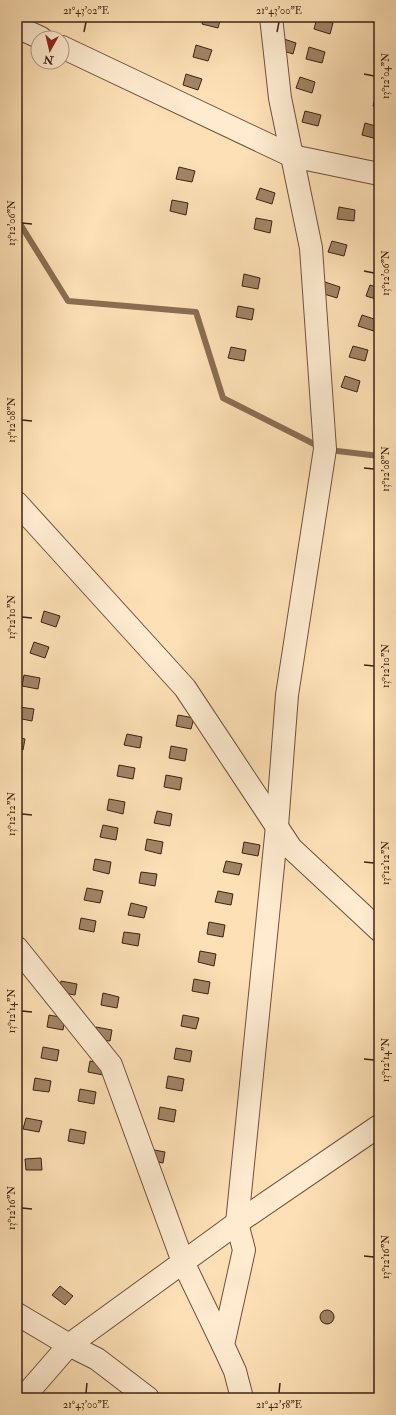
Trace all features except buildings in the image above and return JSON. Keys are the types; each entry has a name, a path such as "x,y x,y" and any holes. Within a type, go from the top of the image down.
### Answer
{"street":[{"path":"223,1345 244,1250 237,1223 277,826 287,695 325,449 311,248 280,98 270,17"},
{"path":"17,28 30,33"},
{"path":"70,51 292,156 379,174"},
{"path":"17,503 185,688 291,848 379,930"},
{"path":"17,948 111,1065 183,1262 235,1371 242,1398"},
{"path":"23,1398 69,1346 237,1223 379,1126"},
{"path":"17,1314 69,1346 97,1359 148,1398"}],"waterway":[{"path":"17,219 68,301 196,312 223,398 320,447"},
{"path":"329,450 379,456"}]}
